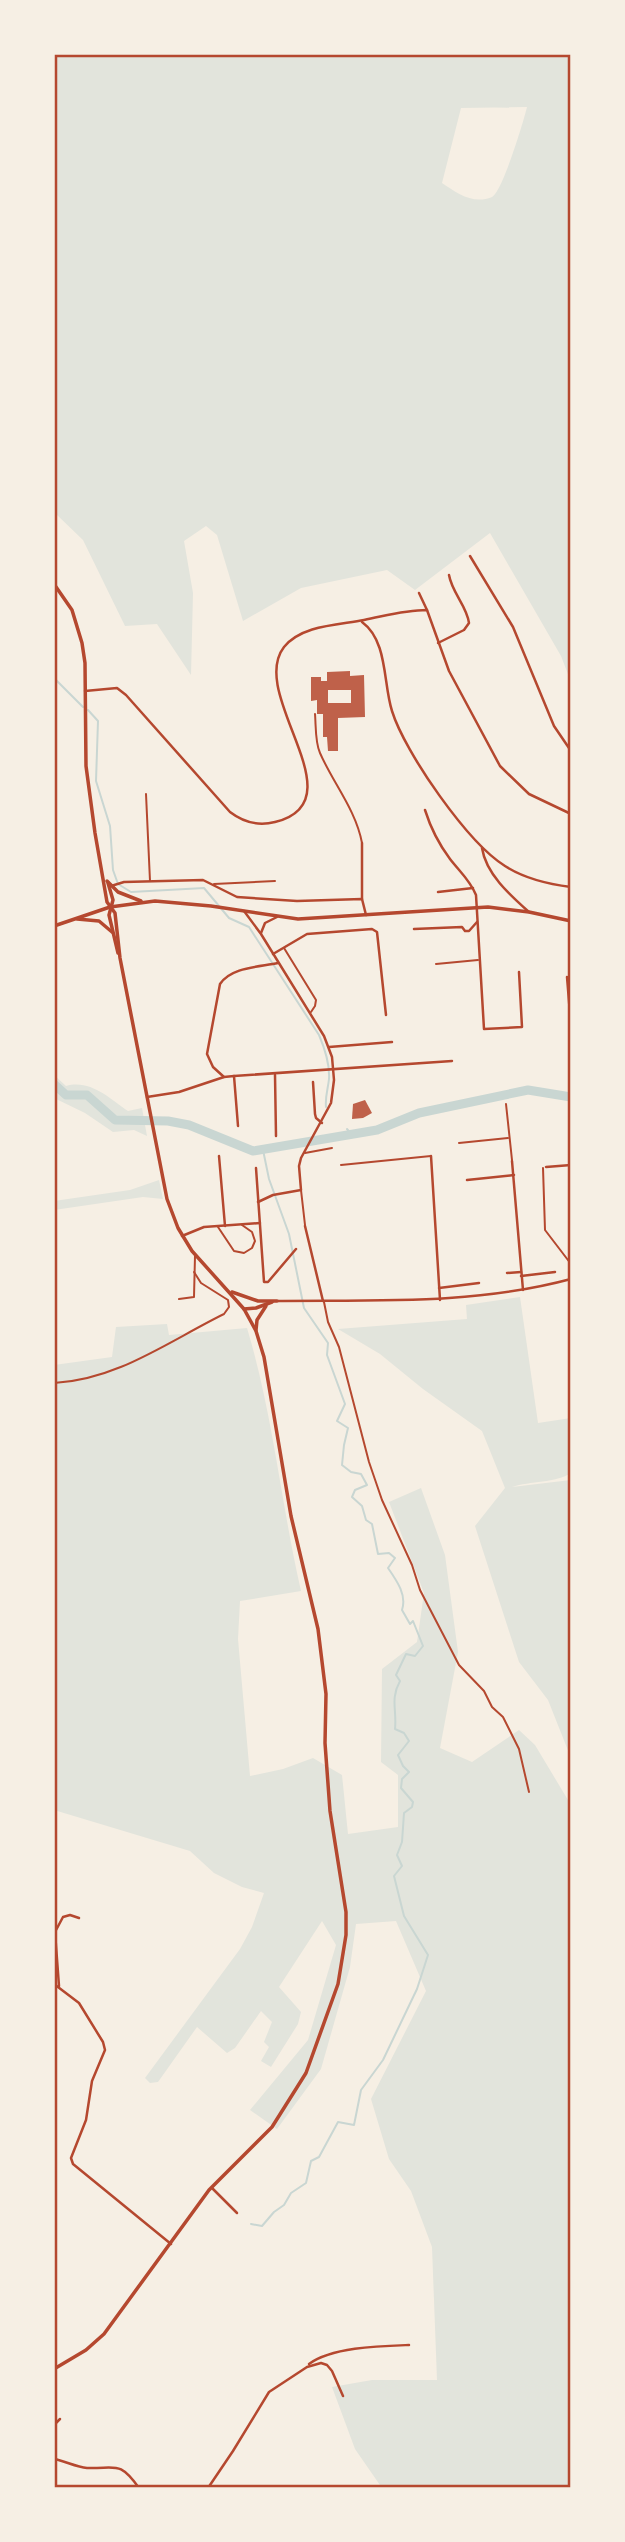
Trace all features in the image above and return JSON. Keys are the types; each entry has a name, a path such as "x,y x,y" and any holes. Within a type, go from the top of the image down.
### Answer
{"street":[{"path":"470,556 518,636 558,734 571,751"},
{"path":"438,643 464,630 469,623 452,589 449,575"},
{"path":"54,584 72,610 82,643 86,765 107,902 115,913 120,958 169,1206 182,1236 195,1255 244,1309 256,1331 264,1357 292,1516 318,1629 326,1695 325,1743 330,1811 346,1912 346,1935 338,1984 306,2073 272,2127 212,2188 104,2334 86,2350 54,2369"},
{"path":"419,593 456,687 500,766 529,794 571,814"},
{"path":"85,691 117,688 230,812 247,821 272,823 287,818 299,809 309,788 277,676 279,657 287,644 308,632 397,612 427,610"},
{"path":"361,621 370,629 378,647 391,707 406,742 420,766 482,848 519,874 542,882 571,887"},
{"path":"315,714 318,750 357,825 362,843 362,899 366,915"},
{"path":"146,794 150,881"},
{"path":"425,810 433,834 473,888 477,907 484,1029 522,1027 519,972"},
{"path":"482,848 484,859 494,876 528,912"},
{"path":"102,869 113,900 109,915 120,958"},
{"path":"111,886 124,882 203,880 237,897 297,901 362,899"},
{"path":"107,881 127,897 143,902"},
{"path":"214,884 275,881"},
{"path":"438,892 473,888"},
{"path":"54,926 110,907 143,902 211,906 277,917 310,919 477,907 528,912 571,921"},
{"path":"244,912 261,933 273,954 274,964 310,1013 329,1047 331,1103 299,1166 301,1190 307,1223 305,1226 328,1322 339,1347 369,1462 382,1500 412,1565 419,1590 459,1665 484,1691 492,1707 503,1717 519,1749 528,1792"},
{"path":"261,933 265,923 277,917"},
{"path":"75,919 99,921 112,932"},
{"path":"414,929 462,927 469,932 477,922"},
{"path":"273,954 307,934 372,929 377,932 386,1015"},
{"path":"284,947 316,1000 310,1013"},
{"path":"436,964 479,960"},
{"path":"224,1077 207,1054 220,984 233,972 274,964"},
{"path":"567,977 571,1026"},
{"path":"329,1047 392,1042"},
{"path":"146,1097 179,1092 224,1077 452,1061"},
{"path":"275,1075 276,1136"},
{"path":"234,1076 238,1126"},
{"path":"313,1082 315,1114 322,1123"},
{"path":"506,1104 523,1290"},
{"path":"459,1143 509,1138"},
{"path":"304,1153 332,1148"},
{"path":"219,1156 225,1226"},
{"path":"341,1165 431,1156 440,1300"},
{"path":"571,1165 545,1167 545,1230 571,1264"},
{"path":"256,1168 264,1282 268,1283 296,1249"},
{"path":"467,1180 514,1175"},
{"path":"258,1202 273,1195 301,1190"},
{"path":"182,1236 204,1227 260,1223"},
{"path":"218,1226 234,1251 244,1253 252,1248 255,1241 251,1232 242,1224"},
{"path":"179,1298 194,1297 195,1255"},
{"path":"54,1383 89,1379 131,1363 224,1314 229,1307 228,1300 201,1283 194,1272"},
{"path":"507,1273 555,1272"},
{"path":"228,1291 258,1301 440,1300 523,1290 571,1279"},
{"path":"439,1288 479,1283"},
{"path":"244,1309 258,1301"},
{"path":"244,1309 277,1301"},
{"path":"256,1331 259,1315 268,1304"},
{"path":"59,1986 55,1932 63,1917 70,1914 79,1917"},
{"path":"54,1984 79,2003 103,2042 105,2050 92,2081 86,2120 71,2158 73,2164 171,2244"},
{"path":"212,2188 237,2213"},
{"path":"208,2488 269,2392 313,2361 363,2348 409,2345"},
{"path":"307,2367 321,2363 327,2365 342,2396"},
{"path":"54,2425 60,2419"},
{"path":"54,2459 87,2468 117,2467 128,2473 139,2488"}],"shaded area":[{"path":"54,54 571,54 571,682 561,656 490,533 415,590 387,570 301,588 243,621 217,535 206,526 184,541 193,593 191,675 157,624 125,626 83,540 56,514","holes":["527,107 507,170 492,197 472,199 442,183 461,108"]},
{"path":"54,1075 66,1086 91,1087 128,1111 142,1108 147,1136 134,1130 113,1132 85,1113 54,1098"},
{"path":"159,1180 163,1199 143,1197 54,1210 54,1201 130,1190"},
{"path":"520,1297 538,1423 571,1418 571,1473 558,1479 512,1487 571,1480 571,1758 548,1700 519,1662 475,1526 505,1488 482,1431 380,1354 338,1329 467,1319 466,1305"},
{"path":"167,1324 169,1335 247,1328 264,1393 301,1591 240,1601 238,1639 250,1776 283,1769 313,1758 342,1775 348,1834 398,1827 398,1775 381,1762 382,1669 417,1642 424,1593 389,1502 421,1488 445,1555 458,1652 440,1748 472,1762 519,1730 535,1745 571,1805 571,2488 382,2488 355,2449 332,2387 372,2380 437,2380 432,2247 411,2191 389,2159 371,2099 426,1991 396,1921 356,1924 350,1967 321,2069 277,2129 250,2110 308,2040 336,1945 322,1921 279,1987 301,2012 298,2024 271,2067 261,2061 269,2047 264,2042 272,2022 261,2011 235,2048 227,2053 197,2027 158,2082 150,2083 145,2078 240,1949 252,1927 264,1893 242,1887 214,1873 190,1851 54,1810 54,1365 112,1357 116,1327"}],"building":[{"path":"350,671 350,676 364,675 365,717 338,718 338,751 328,751 327,737 323,737 323,714 317,714 317,700 311,701 311,677 321,677 321,681 327,681 327,672","holes":["328,690 351,690 351,703 328,703"]},
{"path":"365,1100 372,1113 363,1118 352,1119 353,1104"}],"waterway":[{"path":"54,678 83,707"},
{"path":"88,710 98,721 96,781 110,826 113,870 118,884 131,892 204,888 229,918 249,927 319,1035 329,1067 326,1107"},
{"path":"54,1084 66,1095 87,1095 115,1120 168,1121 189,1125 253,1151 377,1130 419,1113 528,1090 571,1097"},
{"path":"347,1129 352,1135"},
{"path":"251,2224 262,2226 284,2205 291,2193 306,2183 311,2161 319,2157 338,2122 354,2125 361,2090 383,2060 417,1989 428,1955 404,1916 394,1876 402,1866 397,1855 402,1842 404,1813 412,1807 413,1802 401,1788 402,1779 409,1772 398,1755 409,1741 404,1733 395,1729 395,1699 400,1681 396,1675 406,1654 415,1656 423,1646 413,1621 410,1624 402,1610 402,1594 388,1568 395,1558 389,1553 378,1554 372,1524 366,1520 362,1506 352,1497 355,1490 367,1485 361,1474 351,1472 342,1465 348,1428 337,1421 345,1404 327,1355 328,1343 304,1308 289,1234 269,1179 263,1150"}]}
